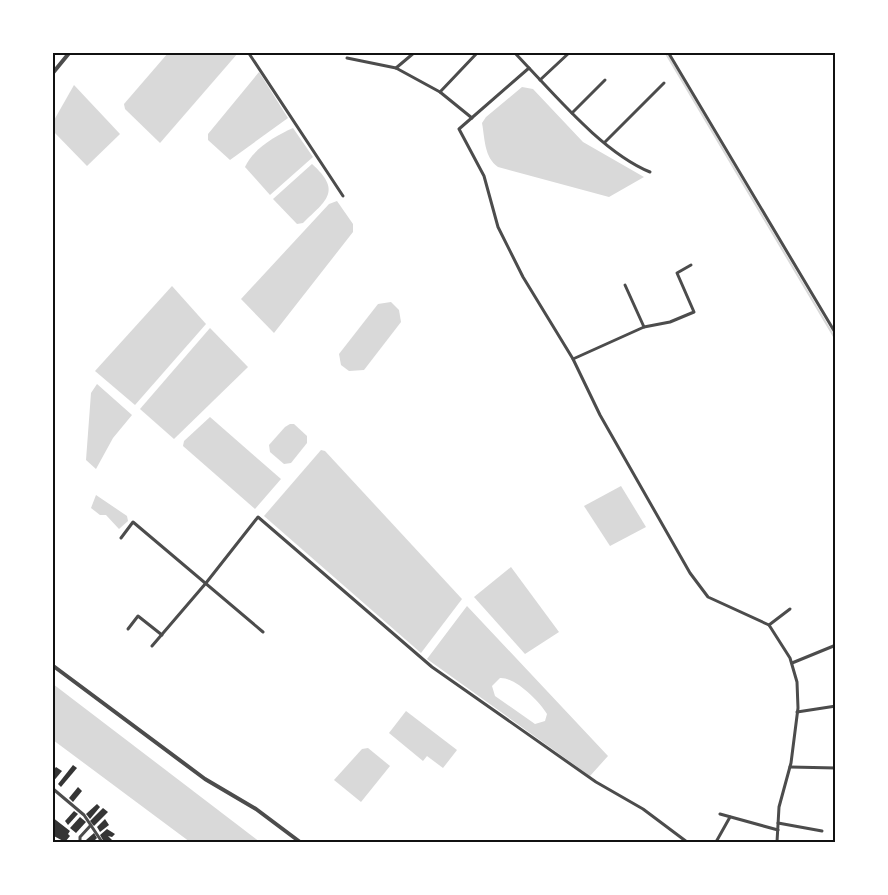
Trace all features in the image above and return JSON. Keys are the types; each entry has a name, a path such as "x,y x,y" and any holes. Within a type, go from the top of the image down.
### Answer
{"street":[{"path":"52,74 70,52"},
{"path":"248,52 343,196"},
{"path":"396,68 415,52"},
{"path":"440,92 478,52"},
{"path":"514,52 572,113 638,168 650,172"},
{"path":"540,80 570,52"},
{"path":"668,52 836,334"},
{"path":"347,58 396,68 440,92 472,118"},
{"path":"529,68 459,129 484,176 498,227 523,277 573,359 600,415 697,583 708,597 769,625 792,663 796,682 797,712 790,767 779,807 777,842"},
{"path":"572,113 605,80"},
{"path":"605,142 664,83"},
{"path":"573,359 644,327 670,322 694,312 677,273 691,265"},
{"path":"625,285 644,327"},
{"path":"152,646 206,583 258,517 432,667 596,782 643,809 688,842"},
{"path":"121,538 134,522 263,632"},
{"path":"769,625 790,609"},
{"path":"128,629 138,616 162,635"},
{"path":"792,663 836,645"},
{"path":"52,665 205,779 256,809 300,842"},
{"path":"797,712 836,706"},
{"path":"790,767 836,768"},
{"path":"52,788 74,804 102,842"},
{"path":"720,814 778,830"},
{"path":"716,842 730,817"},
{"path":"778,823 822,831"},
{"path":"80,842 80,837 91,825"}],"shaded area":[{"path":"168,53 238,53 160,143 125,109 124,104"},
{"path":"259,72 288,118 230,160 208,140 208,134"},
{"path":"74,85 120,134 87,166 53,131 53,122"},
{"path":"522,87 533,89 583,142 644,177 609,197 498,167 493,163 488,153 482,123 486,117"},
{"path":"293,128 313,157 270,195 245,167 253,154 259,149 272,139"},
{"path":"312,164 327,181 328,195 319,208 303,223 297,224 273,199"},
{"path":"337,201 353,224 353,232 274,333 241,299 329,204"},
{"path":"172,286 206,324 135,405 95,371"},
{"path":"391,302 399,310 401,322 364,370 349,371 341,365 339,354 378,304"},
{"path":"210,328 248,367 174,439 140,409"},
{"path":"97,384 132,415 113,438 96,469 86,460 91,393"},
{"path":"210,417 281,479 255,509 183,446 184,441"},
{"path":"290,424 294,424 307,436 307,443 291,463 284,464 270,452 269,445"},
{"path":"321,450 325,451 462,599 421,653 264,516"},
{"path":"621,486 646,527 610,546 584,506"},
{"path":"96,495 127,516 128,521 119,529 106,515 100,515 91,508"},
{"path":"511,567 559,632 525,654 474,597"},
{"path":"467,606 608,756 590,776 427,659","holes":["500,678 513,681 538,703 547,714 545,721 535,724 495,696 492,686"]},
{"path":"53,684 260,842 190,842 53,740"},
{"path":"406,711 457,750 443,768 427,756 423,761 389,733"},
{"path":"368,748 390,766 361,802 334,780 362,749"}],"building":[{"path":"73,765 77,768 61,787 58,784"},
{"path":"56,767 62,771 52,783 52,772"},
{"path":"78,787 82,791 73,802 69,798"},
{"path":"97,804 100,807 90,819 86,814"},
{"path":"103,808 108,812 94,826 90,821"},
{"path":"74,811 78,814 68,825 65,821"},
{"path":"52,817 70,831 68,834 70,836 65,842 52,835"},
{"path":"80,817 86,822 76,833 70,828"},
{"path":"105,819 109,825 100,832 97,827"},
{"path":"107,829 115,834 112,837 108,836 112,840 104,842 100,835"},
{"path":"94,833 97,838 93,842 88,842 86,840"}],"waterway":[{"path":"665,52 836,340"}]}
